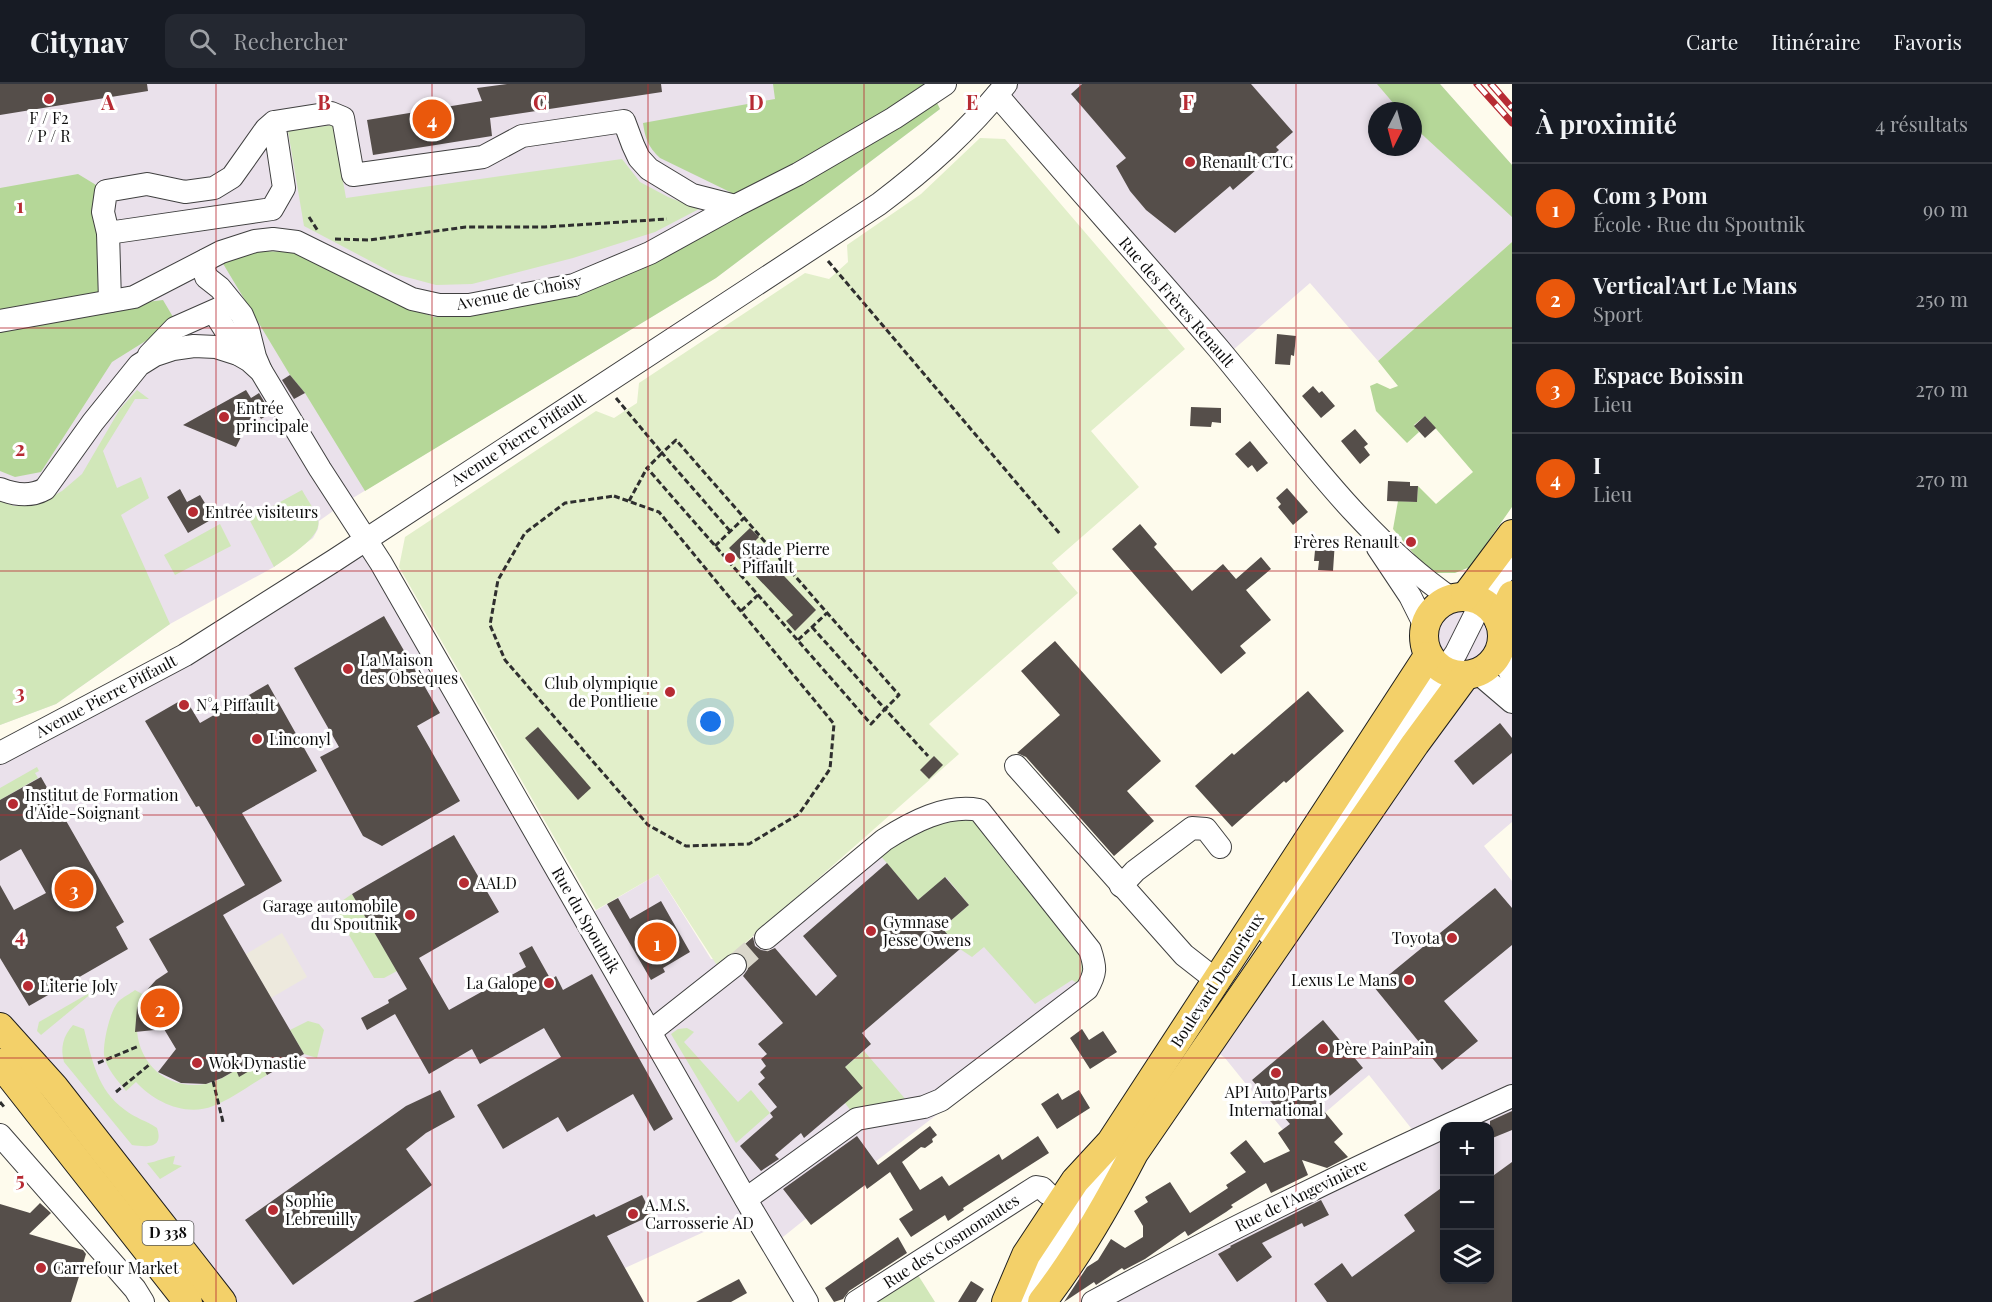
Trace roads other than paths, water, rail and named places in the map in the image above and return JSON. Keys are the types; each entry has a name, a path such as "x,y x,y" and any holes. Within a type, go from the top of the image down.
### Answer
{"main road":[{"path":"1484,604 1512,534"},
{"path":"1446,600 1484,604 1503,633 1500,650 1489,666 1454,666 1424,641 1428,616 1436,606 1446,600"},
{"name":"Boulevard Demorieux","path":"1006,1302 1026,1255 1069,1190 1111,1142 1216,980 1454,666"},
{"name":"Boulevard Demorieux","path":"1042,1302 1061,1278 1109,1201 1134,1153 1415,744 1454,666"},
{"name":"D 338","path":"0,1027 54,1087 222,1302"},
{"name":"D 338","path":"0,1063 188,1302"}],"street":[{"name":"Avenue de Choisy","path":"0,321 134,297 221,252 255,241 273,239 297,242 412,298 439,305 469,305 574,285 650,253 798,174 894,118 945,84"},
{"name":"Avenue Pierre Piffault","path":"0,753 184,654 879,204 923,171 967,129 1002,90"},
{"name":"Rue des Frères Renault","path":"1002,90 1354,512 1410,596 1425,626"},
{"path":"110,302 108,234 103,212 106,191 147,184 185,192 204,191 221,186 241,167 266,129 274,122 331,112 343,118 353,175 483,157 522,136 624,121 636,152 649,169 692,195 735,206"},
{"path":"108,234 272,209 284,188 274,122"},
{"path":"207,260 204,268 206,277 217,285 221,305 238,354"},
{"path":"0,489 24,494 36,493 45,489 93,422 139,365 175,328 221,305"},
{"path":"221,305 242,315 261,370"},
{"path":"139,365 155,355 183,346 205,345 238,354 261,370"},
{"name":"Rue du Spoutnik","path":"261,370 393,584 807,1302"},
{"name":"Rue des Frères Renault","path":"1354,512 1425,581 1484,604"},
{"path":"1020,1302 1454,666 1484,604 1512,560"},
{"path":"1484,604 1512,588"},
{"path":"1500,650 1512,677"},
{"path":"1454,666 1512,702"},
{"path":"1016,766 1184,955 1216,980"},
{"path":"746,1199 857,1119 924,1107 941,1100 1087,989 1094,976 1095,963 1090,951 979,810 965,807 950,809 905,826 884,840 766,938"},
{"path":"1121,886 1136,871 1192,828 1206,828 1220,847"},
{"path":"650,1032 735,966"},
{"name":"Rue de l'Angevinière","path":"1093,1302 1208,1241 1409,1142 1512,1096"},
{"path":"0,1135 135,1289 143,1302"},
{"name":"Rue des Cosmonautes","path":"856,1302 1036,1187 1047,1192"}],"tunnel":[{"path":"735,965 766,938"}],"railway":[{"path":"1477,84 1512,123"},
{"path":"1491,84 1512,108"}],"place":[{"name":"F / F2 / P / R","path":"49,99"},
{"name":"I","path":"432,119"},
{"name":"Renault CTC","path":"1190,162"},
{"name":"Entrée principale","path":"224,417"},
{"name":"Entrée visiteurs","path":"193,512"},
{"name":"Frères Renault","path":"1411,542"},
{"name":"Stade Pierre Piffault","path":"730,558"},
{"name":"La Maison des Obsèques","path":"348,669"},
{"name":"Club olympique de Pontlieue","path":"670,692"},
{"name":"N°4 Piffault","path":"184,705"},
{"name":"Linconyl","path":"257,739"},
{"name":"Institut de Formation d'Aide-Soignant","path":"13,804"},
{"name":"AALD","path":"464,883"},
{"name":"Espace Boissin","path":"74,889"},
{"name":"Garage automobile du Spoutnik","path":"410,915"},
{"name":"Gymnase Jesse Owens","path":"871,931"},
{"name":"Toyota","path":"1452,938"},
{"name":"Com 3 Pom","path":"657,942"},
{"name":"Lexus Le Mans","path":"1409,980"},
{"name":"La Galope","path":"549,983"},
{"name":"Literie Joly","path":"28,986"},
{"name":"Vertical'Art Le Mans","path":"160,1008"},
{"name":"Père PainPain","path":"1323,1049"},
{"name":"Wok Dynastie","path":"197,1063"},
{"name":"API Auto Parts International","path":"1276,1073"},
{"name":"Sophie Lebreuilly","path":"273,1210"},
{"name":"A.M.S. Carrosserie AD","path":"633,1214"},
{"name":"Carrefour Market","path":"41,1268"}]}
